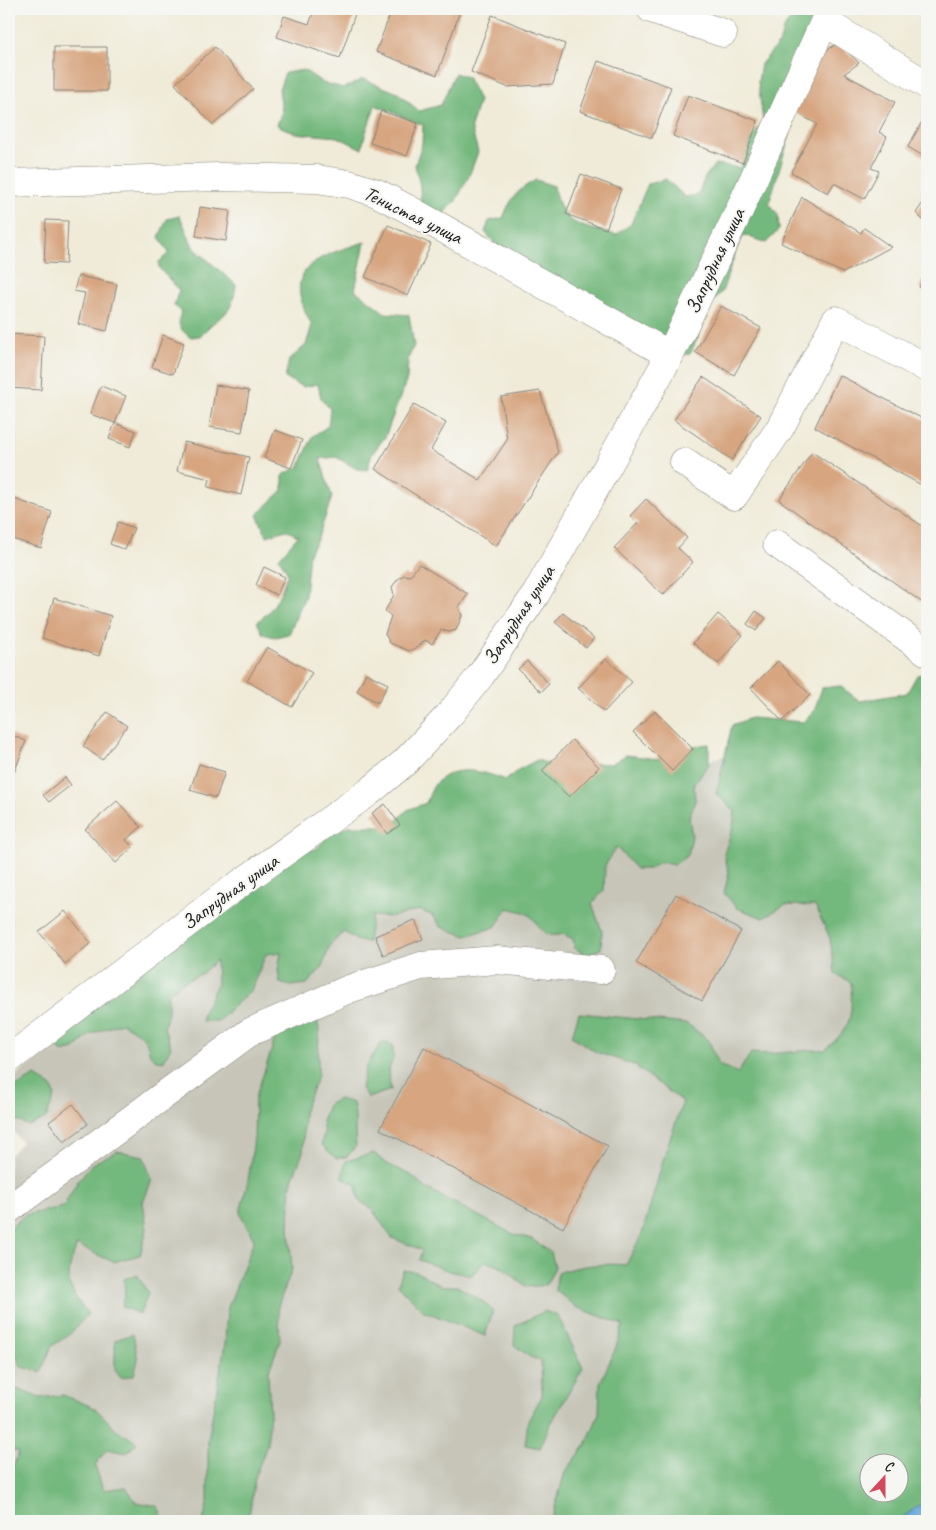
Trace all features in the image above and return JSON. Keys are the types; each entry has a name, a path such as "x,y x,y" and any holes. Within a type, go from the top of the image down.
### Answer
{"street":[{"path":"651,9 724,33"},
{"path":"828,15 927,85"},
{"name":"Запрудная улица","path":"9,1059 223,896 369,792 405,762 450,714 481,675 536,594 670,355 828,15"},
{"name":"Тенистая улица","path":"9,182 248,177 317,179 349,184 376,193 408,209 670,355"},
{"path":"684,462 734,496 780,428 836,320 927,368"},
{"path":"777,544 927,652"},
{"path":"9,1208 250,1032 349,989 421,966 497,960 601,970"}],"shaded area":[{"path":"886,710 927,1499 898,1521 9,1521 9,1156 22,1142 9,1127 9,1080 254,909 716,758"}],"green space":[{"path":"799,9 822,9 789,97 790,134 769,203 778,215 779,230 766,243 744,235 737,248 722,292 703,311 698,337 690,354 670,355 496,245 485,232 489,221 503,218 515,195 536,180 554,186 562,210 574,222 616,235 631,224 648,184 666,179 685,197 698,195 705,177 715,164 740,168 750,142 763,121 758,82 761,64 780,42 783,29"},
{"path":"304,70 323,83 344,88 363,79 398,93 419,111 441,105 455,73 467,77 479,100 471,127 478,152 469,176 455,202 440,217 421,210 420,186 415,165 422,144 423,125 375,105 362,149 338,137 294,133 277,125 282,111 279,89 285,73"},
{"path":"180,216 193,247 236,285 234,297 228,311 201,336 190,337 181,329 179,320 181,312 174,305 179,290 159,268 159,262 169,253 159,237 167,219"},
{"path":"365,242 355,290 385,313 409,315 414,345 408,359 407,379 385,437 372,454 367,470 357,469 336,457 320,459 332,497 318,538 309,553 305,596 289,634 275,637 263,634 257,622 269,612 280,594 288,573 279,558 298,536 286,530 267,536 257,515 283,490 283,475 299,467 313,436 328,426 330,409 321,398 318,384 303,387 285,378 289,360 306,345 312,325 303,306 299,290 301,278 308,268 318,260 331,253"},
{"path":"927,673 927,1506 907,1521 658,1521 657,1518 656,1521 551,1521 565,1472 586,1445 599,1414 600,1383 615,1350 623,1325 576,1307 555,1290 558,1273 591,1265 626,1265 642,1234 667,1147 683,1102 634,1065 596,1052 572,1036 579,1013 687,1024 708,1039 719,1065 738,1073 751,1053 770,1054 825,1050 841,1034 849,1020 851,1013 851,982 835,974 830,938 815,906 785,905 763,918 737,908 724,893 729,873 724,854 733,827 735,811 716,794 732,725 751,718 803,722 814,711 822,688 840,686 860,701 907,693 917,675"},
{"path":"709,744 709,764 694,784 695,801 689,817 692,836 688,855 674,865 660,862 649,869 636,869 616,847 605,866 604,890 592,904 602,931 601,949 585,955 574,947 573,939 563,934 550,935 542,930 528,914 508,908 495,927 466,936 441,927 433,916 419,910 392,917 372,916 368,942 358,941 344,932 330,945 322,968 307,984 290,986 280,983 278,970 281,952 266,954 251,990 218,1021 202,1021 202,1015 217,984 216,960 203,973 181,983 168,994 168,1013 164,1027 171,1047 163,1062 151,1056 146,1041 122,1023 91,1034 74,1049 62,1052 52,1040 228,905 242,901 292,853 316,849 330,834 349,826 392,826 407,810 426,803 435,784 445,776 462,771 471,771 489,774 506,780 518,770 537,760 580,774 591,763 611,764 626,755 658,759 679,755 694,746"},
{"path":"312,998 319,1029 318,1075 304,1110 303,1152 291,1183 289,1227 292,1269 278,1306 280,1341 268,1373 270,1413 267,1445 255,1477 250,1510 246,1521 203,1521 208,1501 208,1440 225,1344 227,1310 254,1240 240,1213 248,1181 254,1139 255,1098 280,1019"},
{"path":"382,1042 393,1045 393,1059 388,1072 391,1090 368,1098 361,1088 366,1066"},
{"path":"35,1076 51,1086 55,1095 46,1118 29,1126 9,1117 9,1091"},
{"path":"339,1099 353,1103 356,1146 347,1157 335,1158 321,1144 324,1133 322,1122 328,1105"},
{"path":"117,1151 143,1156 152,1180 143,1202 147,1229 140,1255 113,1262 77,1245 70,1266 69,1282 75,1296 88,1314 70,1334 52,1346 41,1372 21,1367 12,1346 9,1346 9,1229 25,1215 63,1207 78,1181 92,1164"},
{"path":"374,1153 385,1163 411,1175 426,1188 513,1234 532,1239 551,1253 555,1267 546,1285 527,1287 503,1268 485,1261 471,1276 449,1271 419,1260 422,1250 392,1238 371,1208 359,1201 356,1185 342,1177 346,1161"},
{"path":"403,1270 417,1272 442,1286 457,1286 484,1302 493,1311 485,1336 424,1311 398,1285"},
{"path":"137,1274 148,1293 140,1314 122,1307 125,1295 124,1279"},
{"path":"545,1311 558,1316 583,1368 550,1425 540,1448 525,1445 528,1421 542,1396 541,1361 530,1357 514,1345 515,1326"},
{"path":"133,1334 138,1360 134,1375 121,1378 115,1370 115,1340"},
{"path":"9,1386 40,1398 63,1395 95,1408 116,1429 137,1443 126,1453 107,1449 95,1465 103,1490 126,1487 136,1502 158,1506 164,1521 21,1521 9,1514 9,1476 19,1452 9,1449"}],"water":[{"path":"927,1499 927,1521 898,1521"}],"building":[{"path":"315,9 339,9 355,14 340,58 277,37 284,16 309,24"},
{"path":"392,9 461,9 437,75 376,52"},
{"path":"919,9 927,9 927,16 918,12"},
{"path":"492,15 565,44 553,84 507,87 471,72"},
{"path":"838,43 859,63 844,74 895,102 879,132 887,137 871,168 879,171 864,199 834,183 828,193 791,172 817,124 791,110 821,54"},
{"path":"54,47 107,47 107,91 54,91"},
{"path":"215,47 253,89 213,125 175,84"},
{"path":"598,61 671,87 652,138 580,111"},
{"path":"688,95 758,121 743,163 673,136"},
{"path":"381,111 418,123 407,156 370,143"},
{"path":"923,120 927,122 927,154 925,157 908,147"},
{"path":"581,174 621,189 606,229 566,214"},
{"path":"802,197 861,233 864,228 891,247 843,273 781,243"},
{"path":"927,197 927,224 916,213"},
{"path":"200,207 230,211 226,241 196,236"},
{"path":"46,220 68,221 66,264 44,263"},
{"path":"388,225 431,244 408,296 365,277"},
{"path":"927,271 927,292 919,287"},
{"path":"78,276 117,284 107,331 78,324 85,293 74,291"},
{"path":"721,306 761,328 734,375 695,352"},
{"path":"9,334 44,336 41,390 9,388"},
{"path":"163,335 184,343 173,374 152,367"},
{"path":"839,375 927,421 927,488 815,427"},
{"path":"703,377 761,416 732,460 674,420"},
{"path":"216,385 249,391 242,432 209,427"},
{"path":"101,386 126,396 115,423 90,414"},
{"path":"540,391 558,452 496,546 375,469 414,404 446,423 431,450 480,480 507,440 501,397"},
{"path":"115,423 136,431 130,447 109,439"},
{"path":"275,430 302,440 291,468 264,458"},
{"path":"184,442 249,457 241,495 208,487 210,479 177,471"},
{"path":"812,452 927,529 927,606 779,500"},
{"path":"9,497 52,512 41,548 9,538"},
{"path":"646,499 687,538 678,548 693,562 663,595 614,548 638,523 630,516"},
{"path":"118,522 134,528 125,550 110,544"},
{"path":"419,564 468,594 459,607 462,616 456,630 450,632 441,630 432,644 425,640 418,647 409,651 390,643 385,634 391,616 385,611 394,595 392,587 404,575 410,576"},
{"path":"264,567 285,577 277,595 256,585"},
{"path":"54,598 111,616 99,656 42,638"},
{"path":"756,611 766,618 756,631 747,624"},
{"path":"563,613 594,638 586,648 555,622"},
{"path":"718,614 743,635 718,664 693,643"},
{"path":"267,647 312,673 292,707 247,681"},
{"path":"606,659 632,682 604,712 578,688"},
{"path":"527,661 549,684 541,692 518,669"},
{"path":"778,661 810,695 782,721 751,688"},
{"path":"366,673 388,684 378,703 357,691"},
{"path":"655,711 693,749 672,771 633,732"},
{"path":"107,712 127,726 102,760 83,746"},
{"path":"9,734 26,741 14,773 9,771"},
{"path":"572,740 599,767 569,797 542,771"},
{"path":"199,764 225,772 216,798 190,790"},
{"path":"65,777 71,785 49,802 43,795"},
{"path":"117,801 141,827 126,840 133,847 116,863 85,829"},
{"path":"385,804 400,825 387,834 372,813"},
{"path":"676,894 741,931 702,1001 636,963"},
{"path":"65,911 91,943 65,964 39,932"},
{"path":"415,920 423,939 383,955 375,936"},
{"path":"424,1047 608,1146 563,1228 380,1129"},
{"path":"73,1104 88,1124 64,1142 49,1122"}]}
